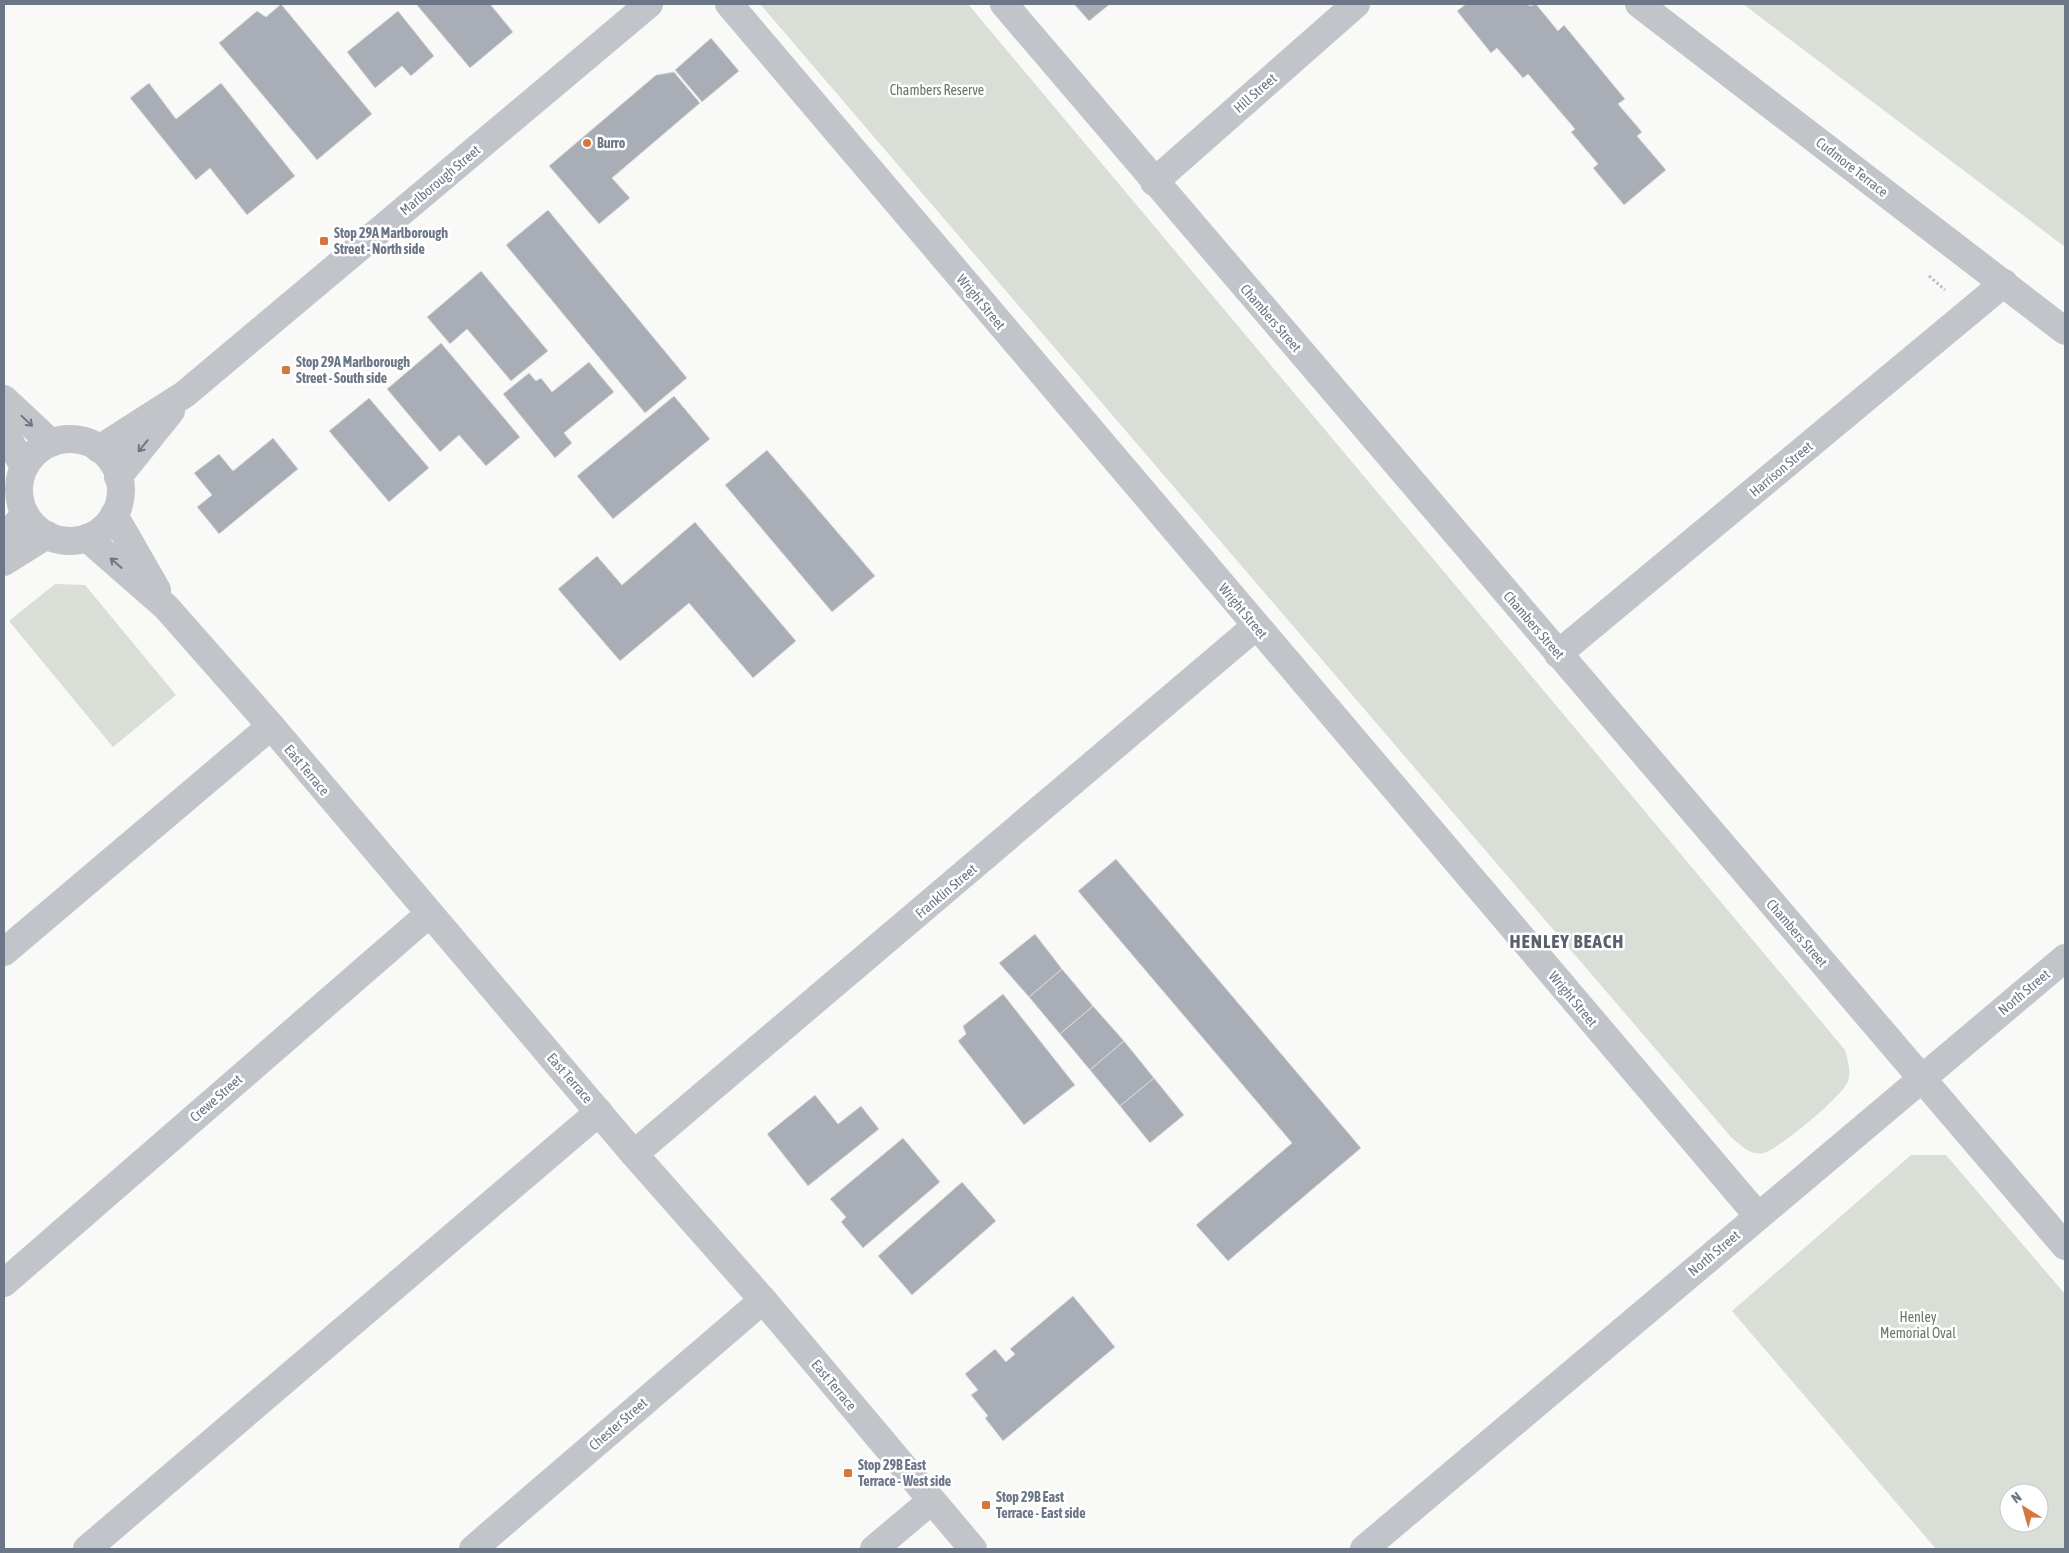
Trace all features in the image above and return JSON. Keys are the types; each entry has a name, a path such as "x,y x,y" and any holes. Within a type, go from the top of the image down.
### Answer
{"street":[{"name":"Marlborough Street","path":"99,449 185,394 649,4"},
{"name":"Wright Street","path":"729,4 1758,1216"},
{"name":"Chambers Street","path":"1004,4 1154,182 2065,1246"},
{"name":"Hill Street","path":"1154,182 1356,4"},
{"name":"Cudmore Terrace","path":"1639,4 2065,331"},
{"name":"Harrison Street","path":"1558,654 2004,283"},
{"name":"Marlborough Street","path":"118,477 185,394"},
{"path":"4,399 51,443"},
{"path":"4,432 24,467"},
{"path":"62,440 78,440 94,445 115,466 121,485 119,506 101,531 82,541 62,542 40,533 31,524 20,504 19,482 24,467 36,452 51,443 62,440"},
{"path":"4,539 25,514"},
{"name":"East Terrace","path":"114,515 166,607"},
{"path":"4,562 47,535"},
{"name":"East Terrace","path":"87,538 166,607 270,726 634,1154 763,1300 973,1549"},
{"name":"Franklin Street","path":"634,1154 1256,626"},
{"path":"4,952 270,726"},
{"name":"Crewe Street","path":"4,1283 429,914"},
{"name":"North Street","path":"1364,1549 2065,958"},
{"path":"87,1549 599,1112"},
{"name":"Chester Street","path":"473,1549 763,1300"},
{"path":"874,1549 931,1501"}],"green space":[{"name":"Chambers Reserve","path":"760,4 968,4 1845,1050 1849,1066 1849,1077 1844,1088 1836,1097 1796,1132 1764,1153 1759,1154 1750,1151 1731,1137"},
{"path":"1743,4 2065,4 2065,247"},
{"path":"55,584 85,585 176,695 113,747 9,621"},
{"name":"Henley Memorial Oval","path":"1911,1155 1946,1155 2065,1294 2065,1549 1936,1549 1732,1311"}],"building":[{"path":"281,4 372,114 317,160 219,43 257,11 266,17"},
{"path":"416,4 490,4 513,32 470,68"},
{"path":"1074,4 1110,4 1089,21"},
{"path":"1466,4 1527,4 1530,6 1536,4 1558,31 1564,25 1625,99 1618,104 1642,132 1637,136 1666,170 1624,205 1593,168 1598,164 1571,132 1575,129 1528,74 1523,78 1497,48 1491,53 1457,11"},
{"path":"398,11 434,56 411,76 402,66 375,88 347,52"},
{"path":"711,38 739,71 702,102 675,70"},
{"path":"674,72 700,103 612,178 630,198 599,224 549,166 656,75"},
{"path":"149,83 176,119 221,83 295,176 247,215 210,168 196,180 130,98"},
{"path":"548,210 687,378 645,413 506,245"},
{"path":"481,271 548,351 511,381 467,329 450,344 427,317"},
{"path":"441,343 520,437 486,466 459,435 440,452 387,389"},
{"path":"589,362 614,392 564,433 572,443 555,458 503,394 529,373 536,381 541,378 552,392"},
{"path":"674,396 710,439 613,519 577,476"},
{"path":"369,398 429,468 389,502 329,431"},
{"path":"273,438 298,469 219,534 197,507 212,495 194,473 219,454 233,471"},
{"path":"767,450 875,576 832,612 725,485"},
{"path":"695,522 796,641 753,678 689,603 620,661 558,589 597,556 622,585"},
{"path":"1116,859 1361,1148 1228,1261 1196,1225 1292,1143 1078,891"},
{"path":"1035,934 1062,969 1029,997 999,963"},
{"path":"1062,969 1093,1006 1060,1034 1029,997"},
{"path":"1003,994 1075,1085 1024,1125 958,1041 966,1034 963,1026"},
{"path":"1093,1006 1124,1041 1090,1070 1060,1034"},
{"path":"1124,1041 1154,1078 1120,1106 1090,1070"},
{"path":"1154,1078 1184,1115 1150,1143 1120,1106"},
{"path":"815,1095 838,1124 861,1106 879,1129 808,1186 767,1134"},
{"path":"903,1138 940,1182 863,1248 841,1222 846,1217 830,1199"},
{"path":"962,1182 996,1221 912,1295 878,1256"},
{"path":"1073,1296 1115,1347 1003,1441 985,1418 988,1416 971,1395 978,1390 965,1374 995,1349 1006,1362 1015,1354 1010,1349"}],"place":[{"name":"Burro","path":"587,143"},
{"name":"Stop 29A Marlborough Street - North side","path":"324,241"},
{"name":"Stop 29A Marlborough Street - South side","path":"286,370"},
{"name":"Stop 29B East Terrace - West side","path":"848,1473"},
{"name":"Stop 29B East Terrace - East side","path":"986,1505"}],"district":[{"name":"HENLEY BEACH","path":"1567,941"}]}
